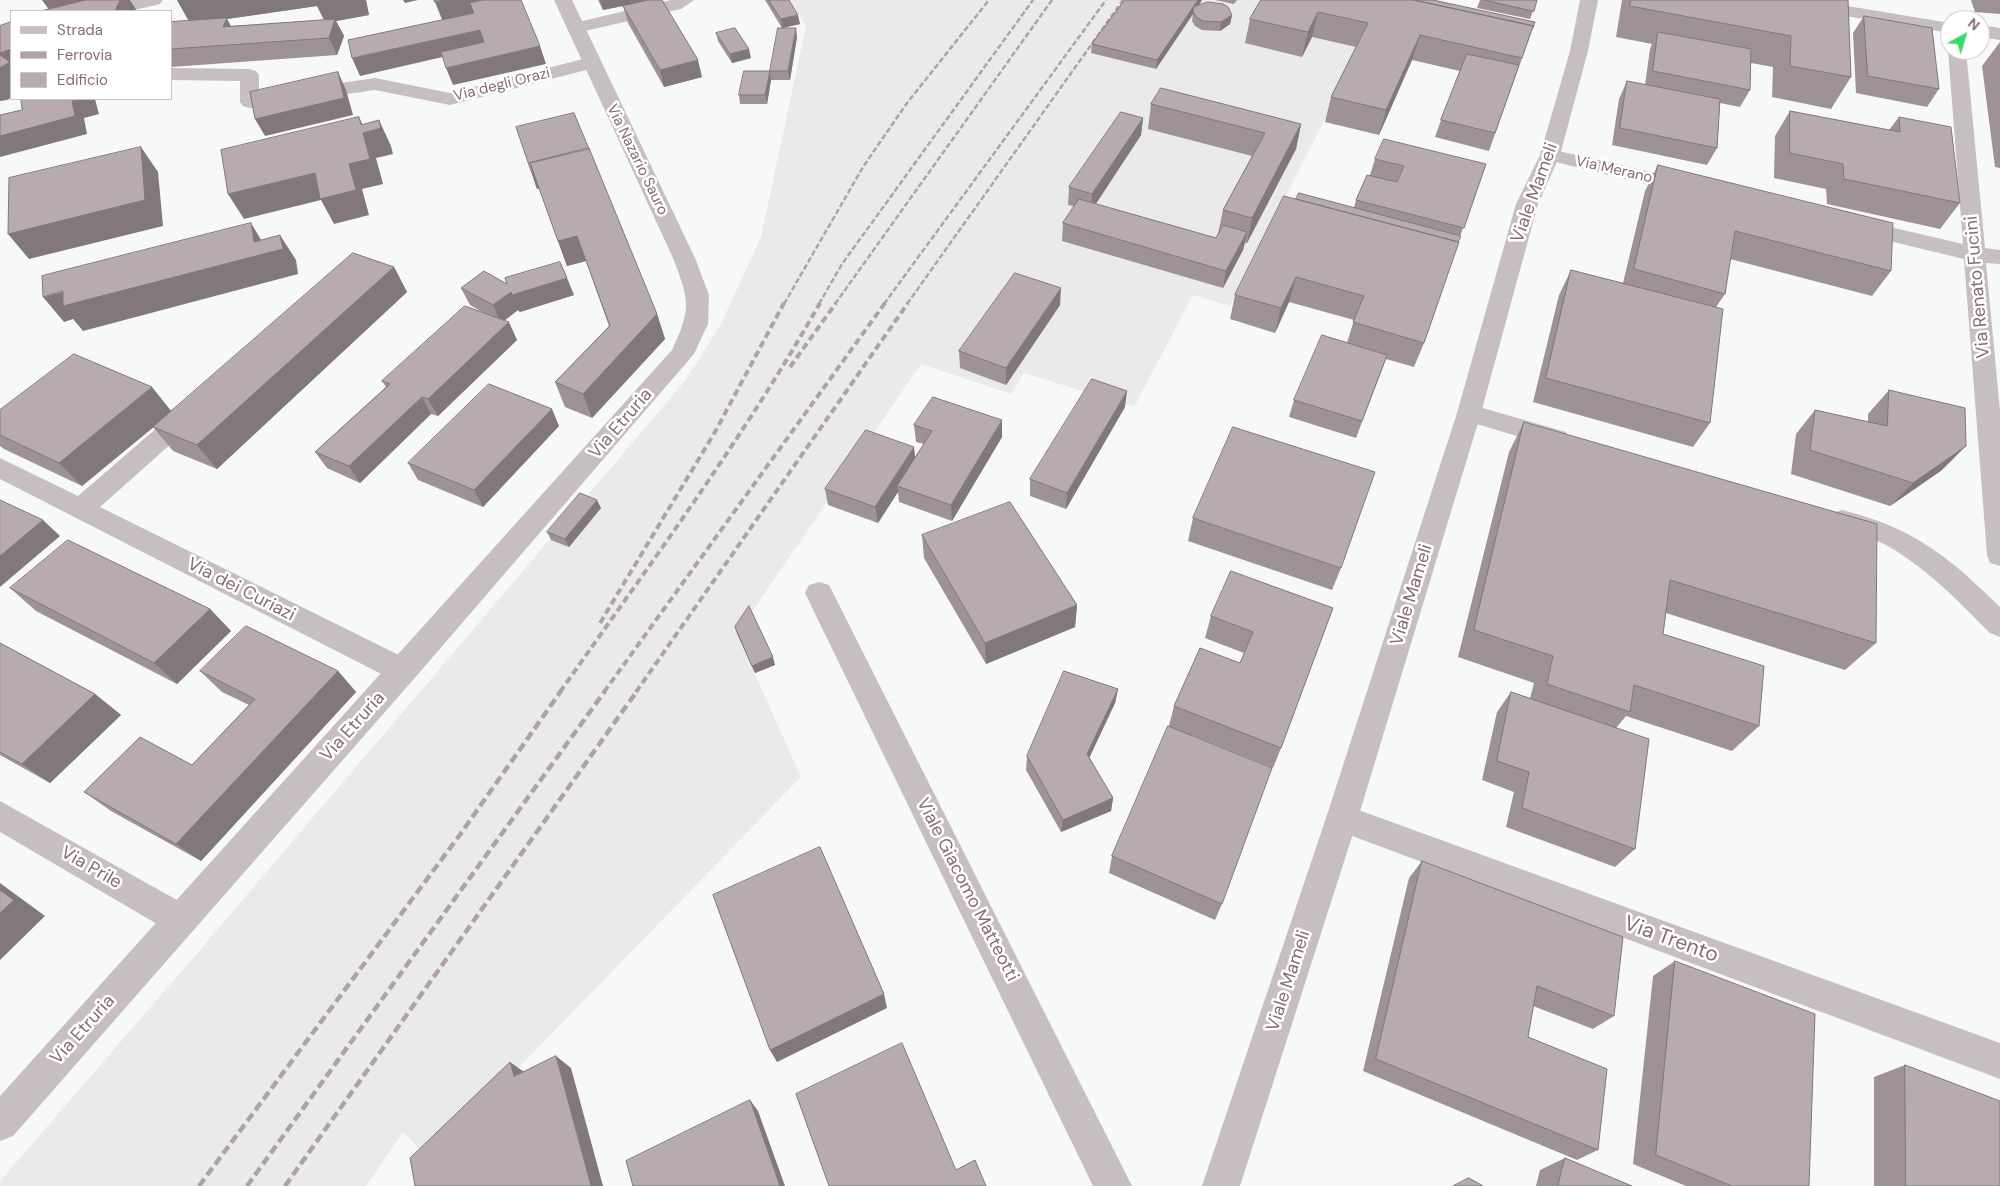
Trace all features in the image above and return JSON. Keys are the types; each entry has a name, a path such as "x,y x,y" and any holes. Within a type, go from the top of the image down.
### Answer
{"street":[{"name":"Via Nazario Sauro","path":"563,0 684,258 698,295 696,324"},
{"name":"Viale Mameli","path":"1222,1186 1342,818 1469,413 1527,204 1550,155 1580,51 1589,0"},
{"path":"1778,0 1940,26"},
{"path":"112,10 142,1"},
{"path":"576,28 679,2"},
{"name":"Via Renato Fucini","path":"1958,60 2000,555"},
{"name":"Via degli Orazi","path":"172,74 249,75 250,102 375,84 450,99 591,63"},
{"name":"Via Merano","path":"1550,155 1702,190"},
{"path":"1835,221 1975,254 2000,257"},
{"name":"Via Etruria","path":"0,1123 403,671 682,354 696,324"},
{"path":"80,509 207,398"},
{"path":"1469,413 1584,446"},
{"name":"Via dei Curiazi","path":"0,468 403,671"},
{"path":"1822,515 1876,530 1891,537 1953,579 2000,625"},
{"name":"Viale Giacomo Matteotti","path":"820,594 1113,1186"},
{"name":"Via Prile","path":"0,815 181,920"},
{"name":"Via Trento","path":"1342,818 2000,1061"}],"shaded area":[{"path":"790,0 1271,0 1312,37 1361,48 1230,306 1193,295 1134,407 1024,373 1011,394 921,364 737,634 801,777 429,1160 403,1132 366,1186 0,1186 0,1181 193,958 684,382 720,326 761,237 806,26"}],"building":[{"path":"86,0 120,0 115,10 45,10"},
{"path":"483,0 521,0 540,46 446,68 441,52 484,42 480,30 352,58 348,40 474,13 470,3"},
{"path":"648,0 662,0 698,60 660,70 623,6"},
{"path":"769,0 789,0 798,15 781,19"},
{"path":"1125,0 1198,0 1157,60 1092,44"},
{"path":"1261,0 1414,0 1533,26 1522,58 1420,35 1386,110 1331,97 1368,23 1318,12 1308,32 1250,19"},
{"path":"1414,0 1433,0 1535,22 1533,28 1532,28 1533,26"},
{"path":"1484,0 1537,0 1534,11"},
{"path":"1631,0 1848,0 1851,77 1790,66 1791,36 1630,6"},
{"path":"1208,2 1223,4 1228,7 1232,15 1221,22 1203,21 1196,17 1193,12 1194,7"},
{"path":"1864,16 1932,28 1939,89 1868,76"},
{"path":"227,18 223,27 335,19 329,38 172,49 172,22"},
{"path":"10,22 10,49 0,53 0,26"},
{"path":"735,28 749,49 730,54 716,33"},
{"path":"778,28 796,28 788,71 770,71"},
{"path":"1658,32 1751,49 1750,90 1653,71"},
{"path":"1467,54 1519,65 1495,133 1441,120"},
{"path":"0,55 10,62 0,68"},
{"path":"744,71 770,71 765,95 739,95"},
{"path":"338,72 344,98 255,119 250,92"},
{"path":"1627,81 1720,99 1717,148 1620,128"},
{"path":"1161,88 1301,124 1252,218 1223,210 1265,133 1151,104"},
{"path":"21,100 76,100 72,101 75,116 0,136 0,115 22,110"},
{"path":"1790,111 1900,132 1899,117 1951,127 1960,203 1844,179 1843,164 1790,153"},
{"path":"1121,112 1143,118 1092,194 1069,187"},
{"path":"574,113 589,149 530,163 533,171 531,171 516,127"},
{"path":"359,117 361,125 379,120 381,128 363,133 370,159 349,164 356,190 320,199 315,173 228,194 221,150"},
{"path":"1384,139 1486,164 1464,228 1356,200 1367,175 1397,182 1404,166 1375,159"},
{"path":"141,147 145,200 8,234 9,178"},
{"path":"589,148 657,314 583,394 555,382 610,326 577,236 558,241 530,163"},
{"path":"1658,165 1893,223 1891,271 1735,231 1725,294 1634,269"},
{"path":"1299,193 1461,236 1458,242 1296,199"},
{"path":"1284,196 1459,242 1424,343 1353,322 1364,296 1296,277 1281,308 1235,295"},
{"path":"1079,199 1216,238 1223,225 1247,232 1226,271 1063,223"},
{"path":"251,223 254,242 280,235 283,249 63,306 63,291 43,297 42,276"},
{"path":"353,253 394,267 197,445 153,427"},
{"path":"560,262 567,278 512,295 511,292 493,305 461,288 484,271 507,284 505,278"},
{"path":"1571,270 1723,309 1710,423 1546,378"},
{"path":"1015,273 1061,288 1006,368 959,351"},
{"path":"465,306 509,322 428,399 422,397 349,466 315,452 390,384 382,381"},
{"path":"1322,335 1387,355 1362,421 1294,400"},
{"path":"74,354 152,387 59,463 0,435 0,410"},
{"path":"1092,379 1127,391 1067,493 1030,479"},
{"path":"489,384 552,409 474,490 408,463"},
{"path":"1889,390 1965,408 1966,446 1913,483 1810,450 1815,410 1887,426"},
{"path":"933,397 1002,420 951,505 897,486 932,431 914,425"},
{"path":"1524,422 1877,524 1876,643 1670,580 1663,634 1764,666 1759,726 1634,685 1630,712 1547,684 1553,656 1474,630"},
{"path":"1233,427 1375,472 1341,568 1193,518"},
{"path":"866,430 914,447 875,507 825,489"},
{"path":"580,493 597,500 565,539 547,532"},
{"path":"0,500 43,520 0,556"},
{"path":"1010,502 1077,605 985,643 922,535"},
{"path":"68,540 210,609 154,663 10,588"},
{"path":"1231,571 1333,608 1281,748 1174,706 1200,648 1240,663 1253,632 1211,616"},
{"path":"749,606 773,657 752,666 735,627"},
{"path":"246,626 338,671 176,844 84,792 140,737 192,765 255,699 200,671"},
{"path":"0,643 95,694 22,764 0,752"},
{"path":"1064,671 1118,689 1087,754 1113,798 1063,820 1027,756"},
{"path":"1511,692 1649,739 1635,849 1522,808 1529,772 1497,761"},
{"path":"1168,726 1272,768 1222,904 1112,856"},
{"path":"820,847 884,994 770,1050 713,895"},
{"path":"1422,861 1623,937 1614,1016 1537,986 1528,1037 1607,1069 1598,1150 1376,1059"},
{"path":"0,890 14,900 0,913"},
{"path":"1675,961 1815,1014 1809,1186 1732,1186 1656,1155"},
{"path":"902,1043 956,1170 975,1160 986,1186 829,1186 796,1094"},
{"path":"556,1056 591,1186 415,1186 410,1158 510,1062 514,1076"},
{"path":"1905,1065 2000,1101 2000,1186 1906,1186"},
{"path":"750,1100 780,1186 633,1186 626,1161"},
{"path":"1565,1158 1632,1186 1558,1186"},
{"path":"1469,1178 1483,1186 1453,1186"}],"railway":[{"path":"784,304 863,167 907,103 989,0"},
{"path":"819,304 842,264 1033,0"},
{"path":"835,304 1052,0"},
{"path":"884,304 1106,0"},
{"path":"907,304 1123,0"},
{"path":"600,623 715,432 784,303"},
{"path":"560,692 662,549 728,452 820,303"},
{"path":"790,367 836,303"},
{"path":"604,692 885,303"},
{"path":"636,692 908,303"},
{"path":"199,1186 459,836 561,691"},
{"path":"247,1186 605,691"},
{"path":"285,1186 637,691"}]}
